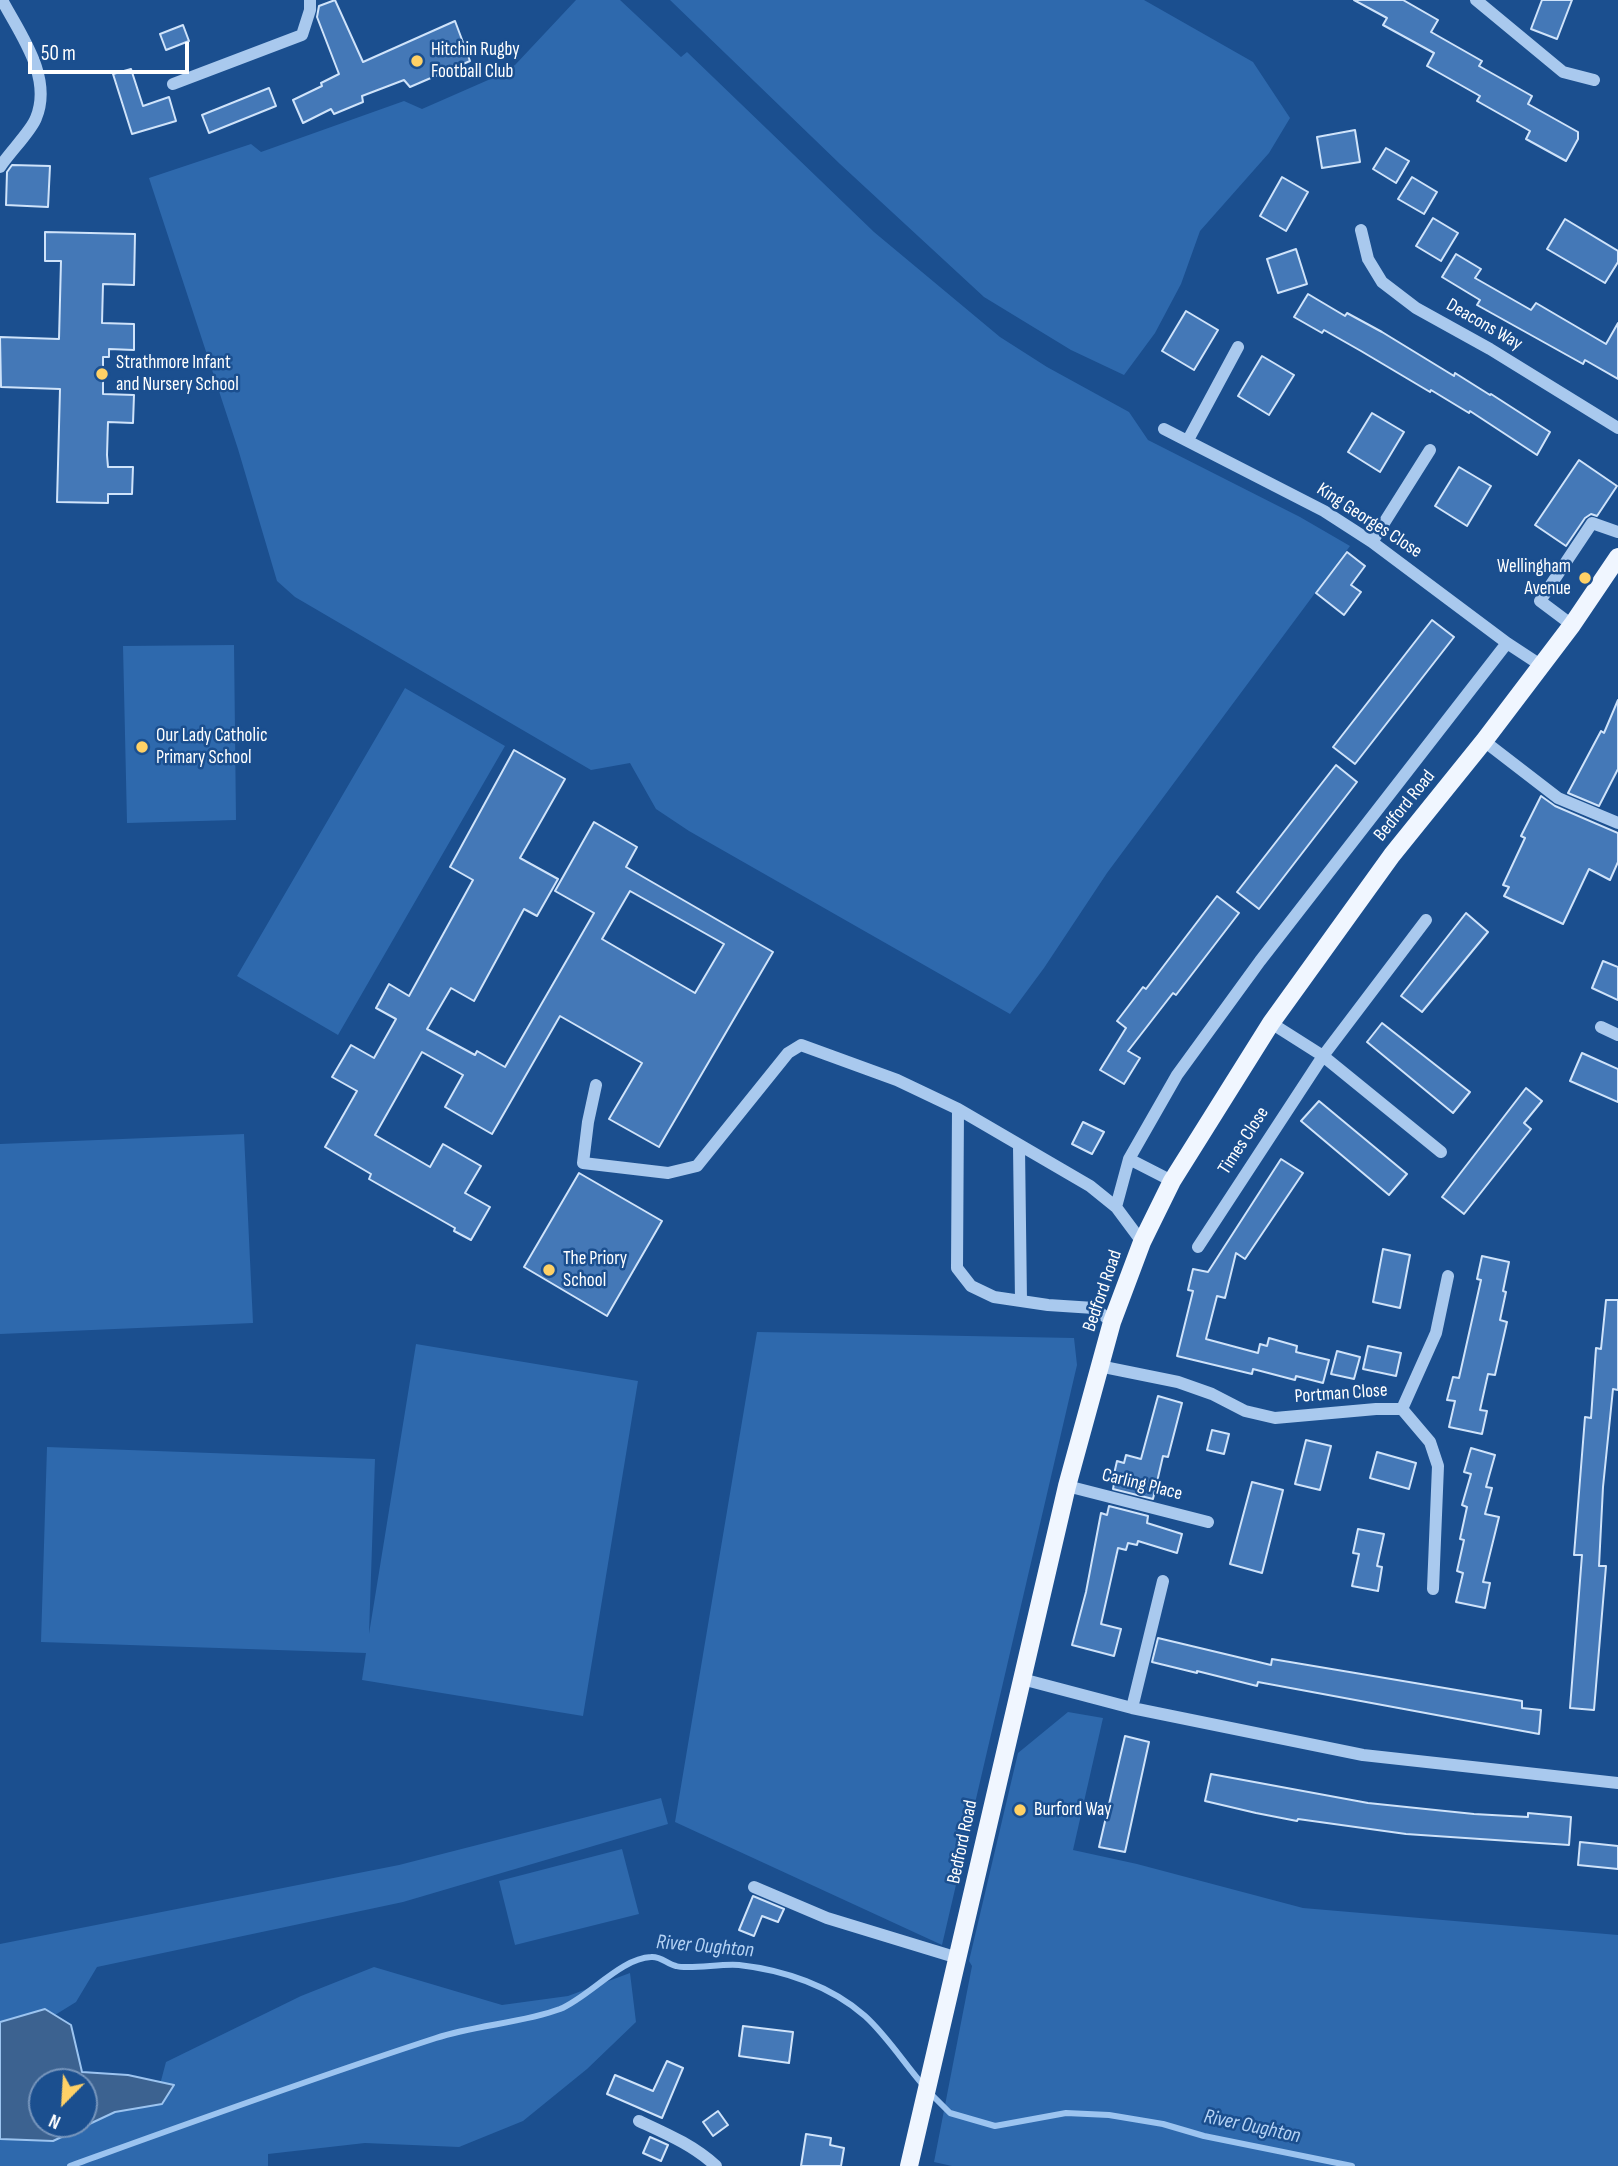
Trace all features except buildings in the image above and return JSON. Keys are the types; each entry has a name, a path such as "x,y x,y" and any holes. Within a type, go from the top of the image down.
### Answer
{"main road":[{"name":"Bedford Road","path":"909,2166 1067,1486 1112,1322 1142,1242 1172,1181 1270,1023 1392,855 1542,666 1618,557"}],"street":[{"path":"0,167 36,118 42,84 30,51 2,0"},
{"path":"173,85 302,35 310,10 310,0"},
{"path":"1476,0 1563,72 1594,80"},
{"name":"Deacons Way","path":"1361,230 1368,259 1382,282 1416,308 1490,349 1618,428"},
{"path":"1188,440 1238,347"},
{"name":"King Georges Close","path":"1164,429 1324,511 1372,541 1507,643 1542,666"},
{"path":"1372,541 1430,450"},
{"path":"1572,625 1540,600 1592,523 1618,531"},
{"name":"Bedford Road","path":"1115,1207 1129,1159 1177,1075 1260,961 1507,643"},
{"path":"1485,741 1558,798 1618,823"},
{"name":"Times Close","path":"1198,1247 1323,1056 1426,920"},
{"path":"1270,1023 1323,1056 1441,1152"},
{"path":"1601,1027 1618,1035"},
{"path":"596,1085 583,1163 668,1173 697,1166 788,1053 801,1045 897,1080 958,1109 1090,1186 1115,1207 1142,1242"},
{"path":"958,1109 957,1268 971,1286 994,1297 1094,1308 1112,1322"},
{"path":"1019,1147 1021,1301"},
{"path":"1129,1159 1172,1181"},
{"path":"1402,1409 1436,1333 1448,1276"},
{"name":"Portman Close","path":"1100,1366 1178,1382 1212,1394 1245,1411 1275,1418 1402,1409 1430,1443 1438,1466 1433,1588"},
{"name":"Carling Place","path":"1067,1486 1208,1522"},
{"path":"1132,1708 1163,1581"},
{"path":"1022,1679 1132,1708 1363,1755 1618,1783"},
{"path":"754,1887 827,1918 958,1958"},
{"path":"639,2121 682,2141 702,2153 716,2166"}],"shaded area":[{"path":"576,0 620,0 681,57 687,52 874,232 1000,337 1047,367 1129,412 1148,440 1300,517 1350,546 1107,873 1010,1014 689,831 656,809 630,763 591,770 295,597 277,581 238,449 149,178 251,144 261,152 404,101 422,109 495,77 515,65"},
{"path":"670,0 1144,0 1253,62 1290,118 1269,153 1200,231 1181,284 1155,333 1124,375 1071,350 984,297 840,164"},
{"path":"234,645 236,820 127,823 123,646"},
{"path":"405,688 505,746 338,1035 237,976"},
{"path":"244,1134 253,1323 0,1334 0,1144"},
{"path":"757,1332 1074,1338 1077,1365 942,1945 675,1822"},
{"path":"416,1344 638,1381 583,1716 362,1680 366,1653 41,1642 47,1447 375,1459 369,1634"},
{"path":"1068,1712 1103,1718 1073,1850 1303,1908 1618,1935 1618,2166 952,2166 934,2162 972,1966 969,1961 1018,1753"},
{"path":"661,1798 668,1824 403,1902 97,1967 76,2002 0,2049 0,1944 399,1865"},
{"path":"622,1849 639,1914 515,1945 499,1881"},
{"path":"374,1967 502,2005 568,1996 630,1973 636,2022 587,2069 523,2121 459,2147 365,2143 268,2154 268,2166 0,2166 0,2128 28,2125 28,2138 98,2138 98,2118 158,2092 166,2062 301,1996"},
{"path":"45,2009 71,2025 81,2068 28,2068 28,2138 59,2138 53,2141 0,2139 0,2022"},
{"path":"98,2073 128,2075 174,2085 162,2104 115,2112 98,2120"}],"waterway":[{"name":"River Oughton","path":"70,2166 298,2084 436,2038 560,2009 628,1964 651,1957 682,1967 756,1967 790,1975 822,1988 852,2005 865,2016 923,2085"},
{"name":"River Oughton","path":"930,2093 950,2113 995,2126 1066,2113 1109,2115 1163,2124 1204,2136 1352,2166"}],"place":[{"name":"Hitchin Rugby Football Club","path":"417,61"},
{"name":"Strathmore Infant and Nursery School","path":"102,374"},
{"name":"Wellingham Avenue","path":"1585,578"},
{"name":"Our Lady Catholic Primary School","path":"142,747"},
{"name":"The Priory School","path":"549,1270"},
{"name":"Burford Way","path":"1020,1810"}]}
